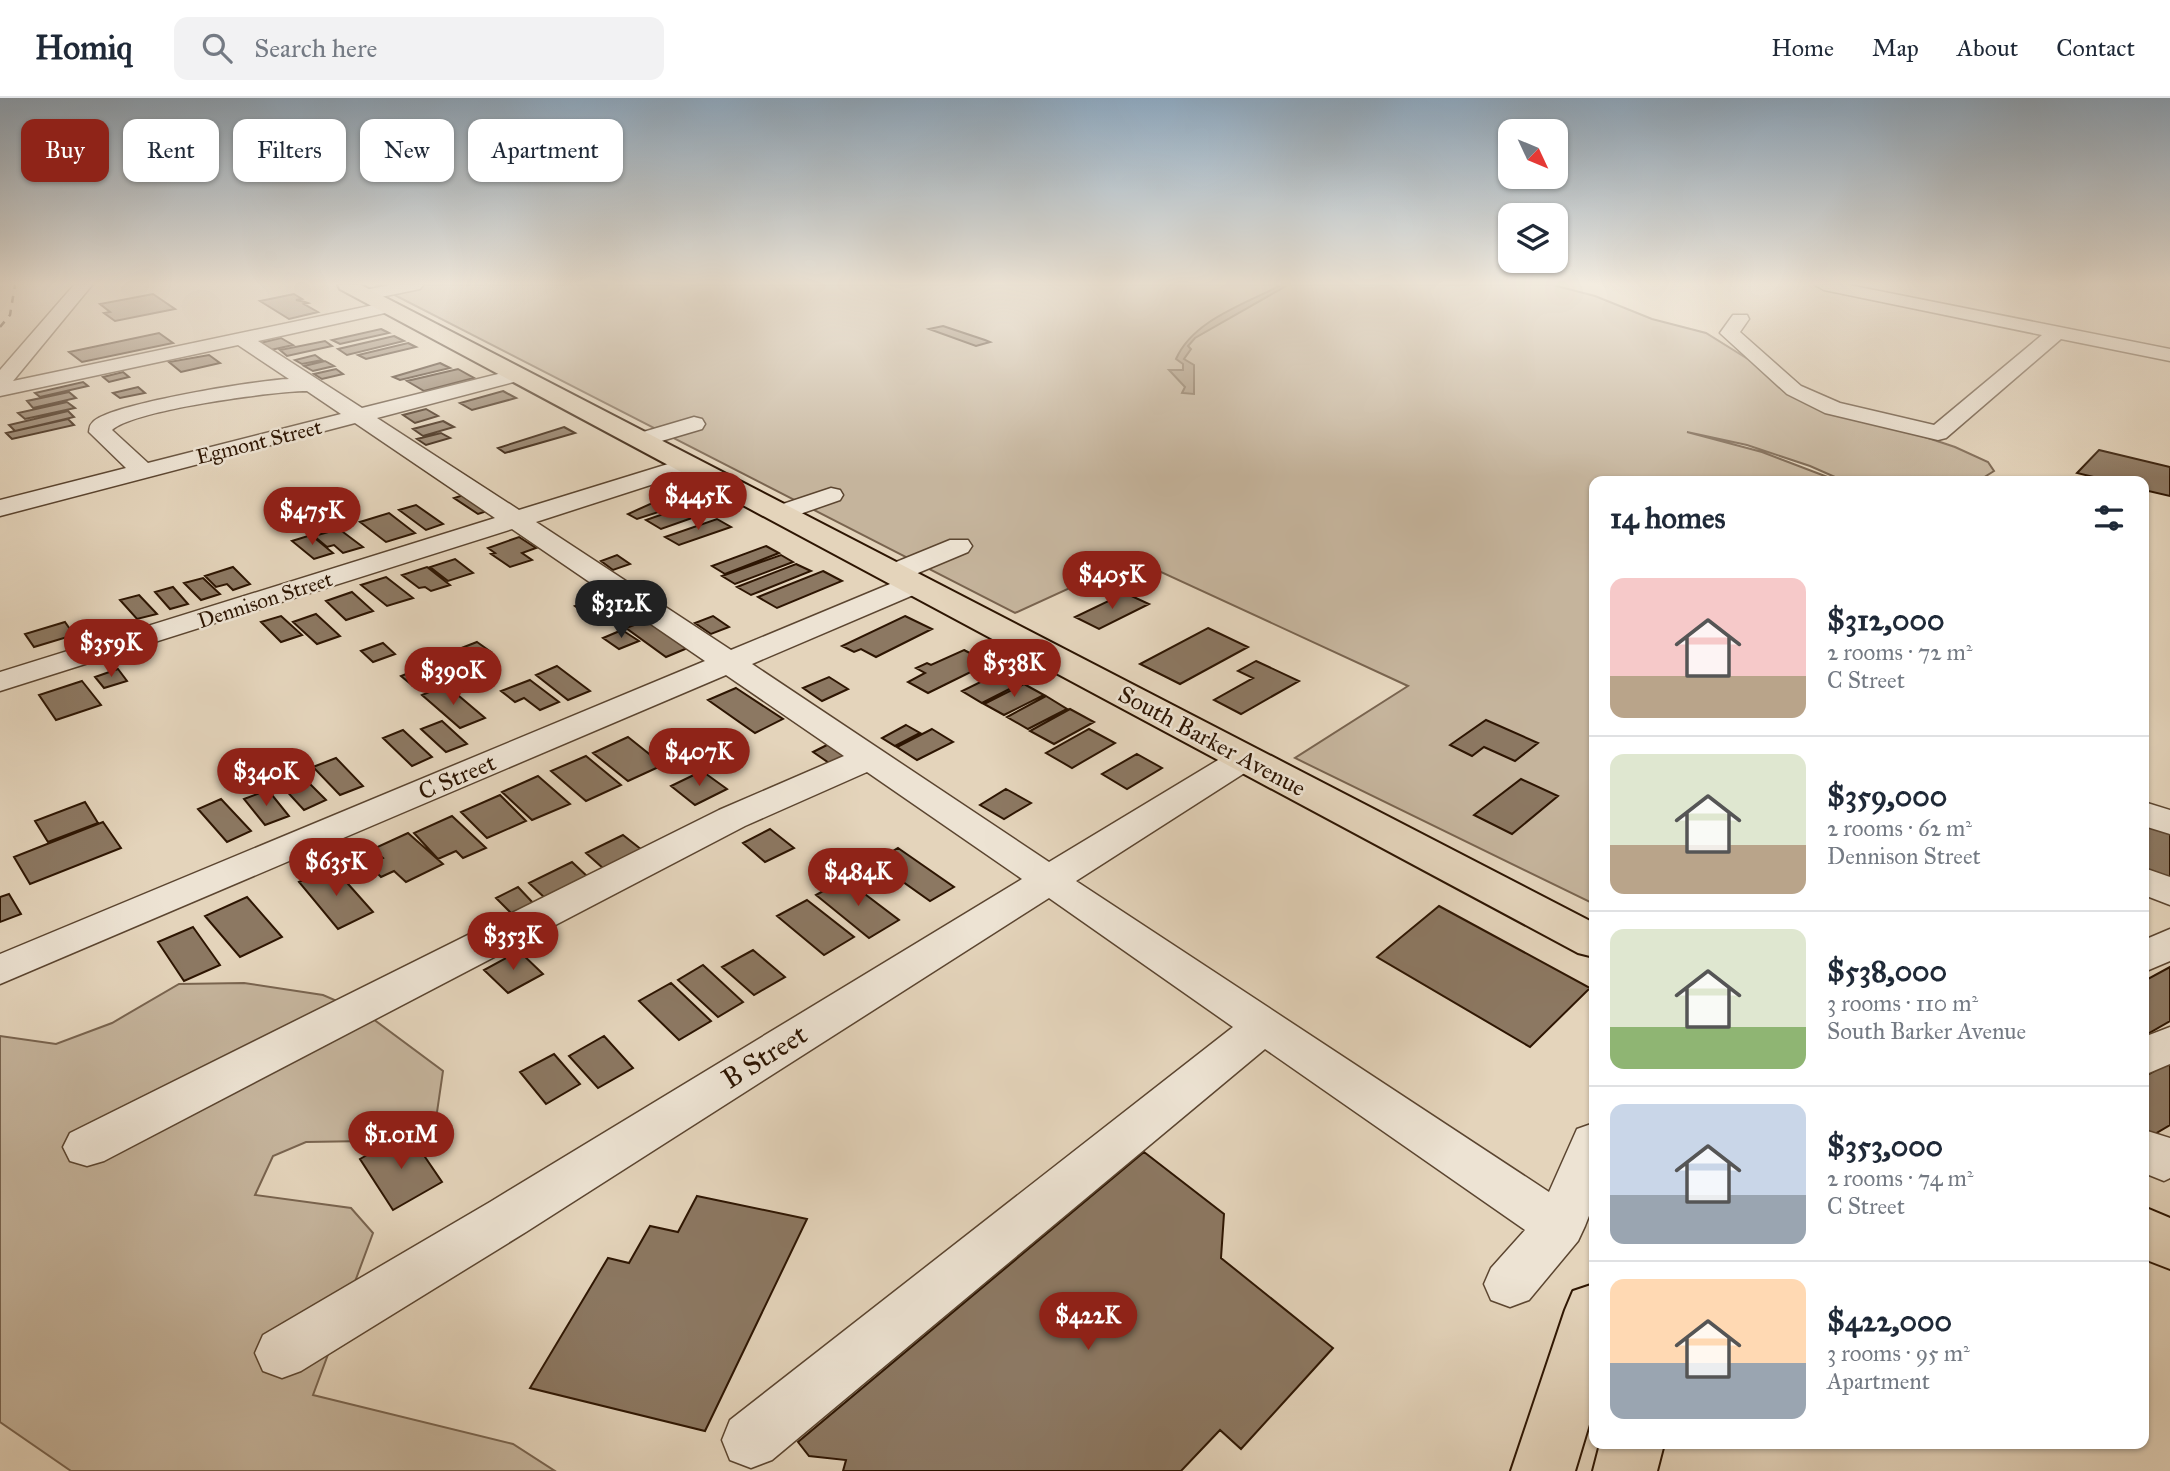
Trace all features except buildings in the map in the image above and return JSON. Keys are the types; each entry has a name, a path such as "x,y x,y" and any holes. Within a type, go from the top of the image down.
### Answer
{"main road":[{"name":"South Barker Avenue","path":"471,349 1589,939"},
{"path":"2149,1234 2170,1245"},
{"path":"1543,1471 1589,1326"},
{"path":"1625,1471 1631,1449"}],"street":[{"path":"0,383 29,349"},
{"path":"0,390 194,349"},
{"path":"257,349 730,662 1045,880 1560,1226"},
{"path":"1748,349 1794,390 1833,408 1938,433 2037,349"},
{"path":"2141,349 2170,355"},
{"path":"118,365 166,406"},
{"name":"Egmont Street","path":"0,508 518,375"},
{"path":"143,471 100,432 101,426 109,420 251,387 281,383 312,385"},
{"path":"641,440 694,424"},
{"name":"Dennison Street","path":"0,682 689,465"},
{"path":"780,513 831,495"},
{"name":"C Street","path":"0,970 730,662 904,578 959,545"},
{"path":"87,1147 732,818 870,758"},
{"name":"B Street","path":"282,1353 508,1217 1045,880 1245,758"},
{"path":"2149,815 2170,823"},
{"path":"2149,882 2170,892"},
{"path":"2149,955 2170,943"},
{"path":"751,1440 1263,1027"},
{"path":"2149,1055 2170,1043"},
{"path":"1510,1284 1560,1226 1589,1154"}],"shaded area":[{"path":"500,349 1732,349 1751,361 1784,390 1955,447 1988,462 1994,471 1986,476 1833,476 1747,445 1687,432 1762,452 1825,476 1589,476 1589,902 1295,758 1408,686 1133,559 1015,613"},
{"path":"1182,349 1191,349 1184,359 1194,365 1194,394 1182,393 1185,387 1169,370 1183,370 1183,364 1176,359"},
{"path":"244,983 323,995 365,1013 443,1071 435,1126 367,1141 306,1142 273,1156 255,1195 351,1208 373,1233 313,1395 513,1444 555,1471 71,1471 0,1422 0,1036 56,1044 112,1023 179,984"}]}
